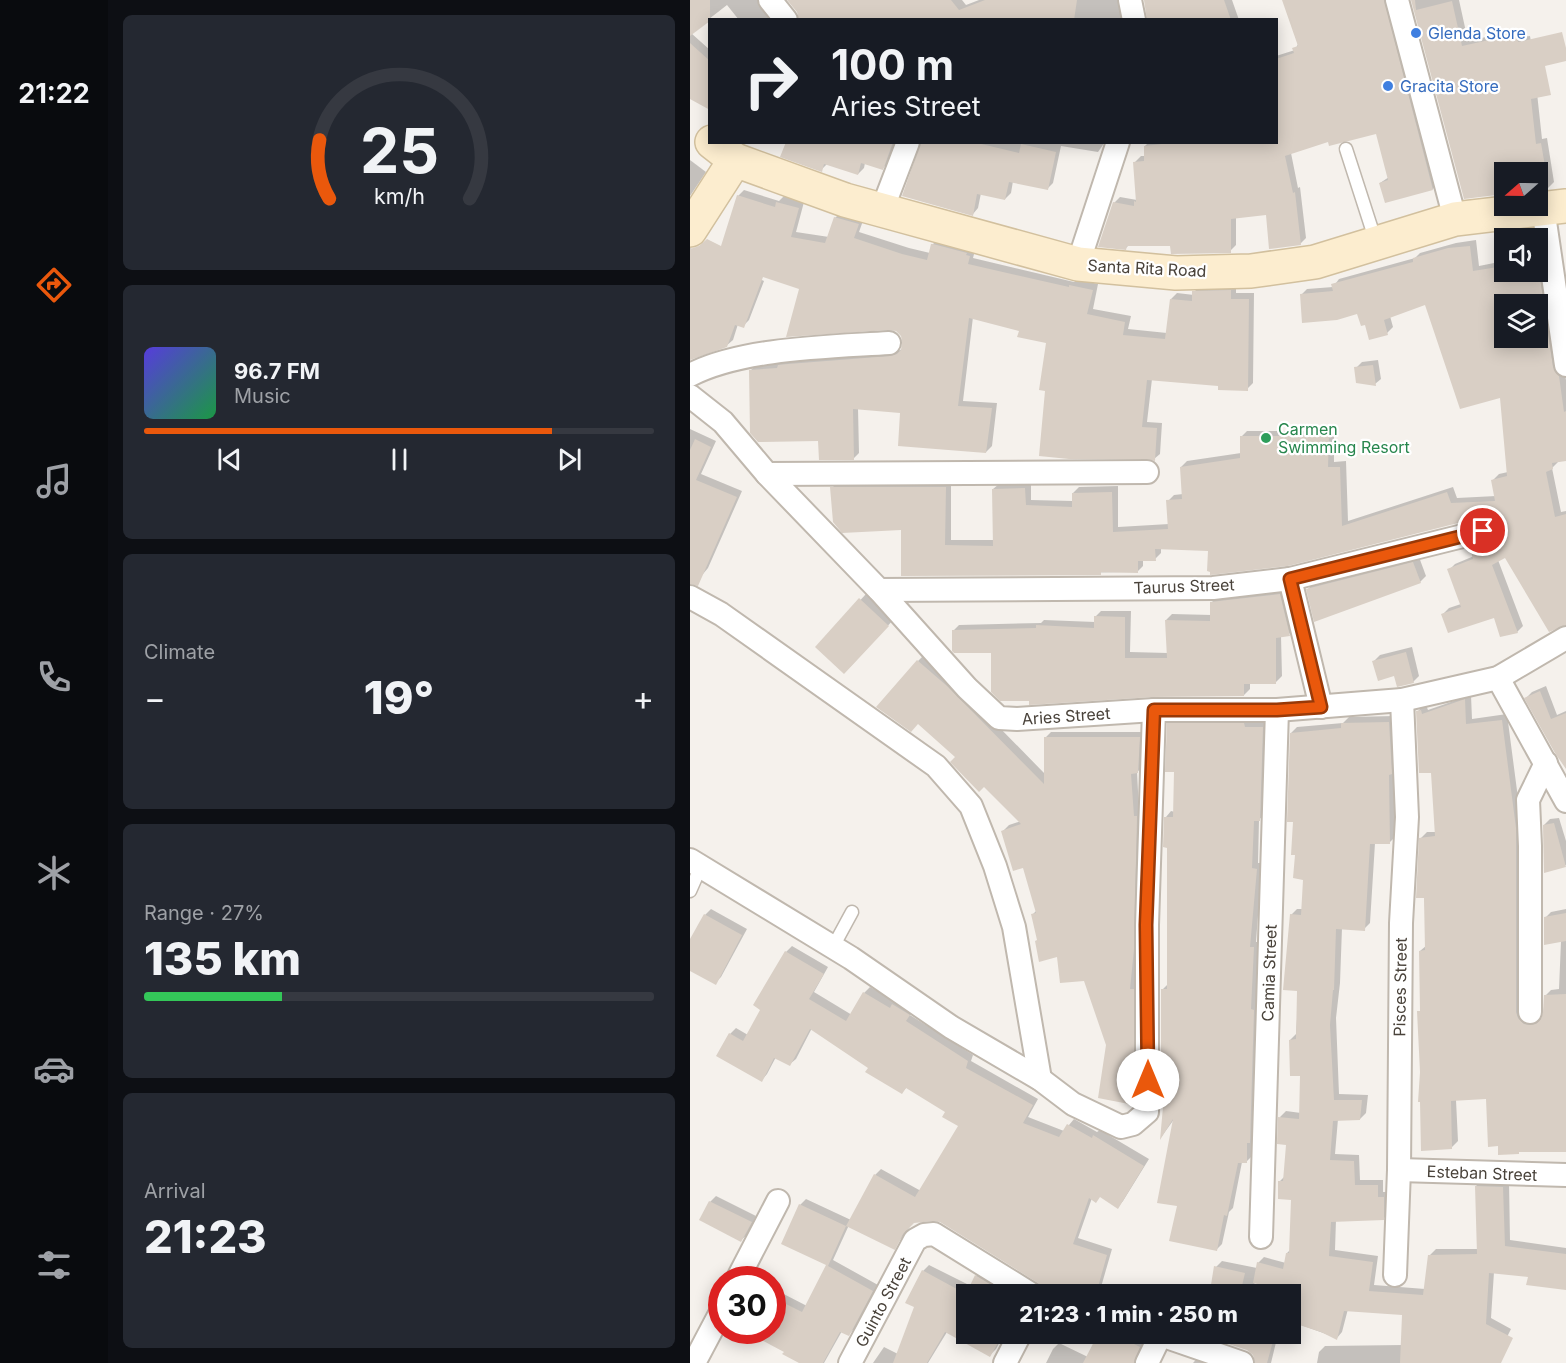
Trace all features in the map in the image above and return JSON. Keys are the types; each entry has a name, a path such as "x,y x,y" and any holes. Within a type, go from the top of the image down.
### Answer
{"main road":[{"name":"Santa Rita Road","path":"690,126 708,140"},
{"name":"Santa Rita Road","path":"719,148 845,200 1078,264 1176,273 1251,271 1315,262 1455,219 1555,207"},
{"path":"690,230 719,148"}],"street":[{"path":"770,0 784,18"},
{"path":"1130,0 1134,18"},
{"path":"1397,0 1455,219"},
{"path":"882,210 907,144"},
{"path":"1078,264 1117,144"},
{"path":"1555,207 1566,365"},
{"path":"690,375 699,370 744,357 812,348 889,343"},
{"name":"Aries Street","path":"690,396 723,422 767,474 879,590 967,688 999,718 1017,719 1154,710 1277,710 1402,700 1498,678 1566,638"},
{"path":"767,474 1147,472"},
{"name":"Taurus Street","path":"879,590 1213,588 1290,579 1483,531"},
{"path":"1290,579 1321,707"},
{"path":"690,597 721,614 936,766 971,806 995,866 1014,927 1040,1079"},
{"path":"1498,678 1566,801"},
{"name":"Pisces Street","path":"1395,1275 1399,1170 1401,923 1407,817 1402,700"},
{"path":"696,863 832,947 951,1027 1040,1079 1073,1104 1121,1127 1133,1124 1147,1112 1146,925 1154,710"},
{"name":"Camia Street","path":"1261,1237 1277,710"},
{"path":"1530,1012 1528,800 1546,763"},
{"name":"Esteban Street","path":"1399,1170 1566,1175"},
{"path":"744,1266 778,1201"},
{"name":"Guinto Street","path":"850,1363 915,1240 924,1235 934,1234 1014,1284"},
{"path":"694,1363 708,1336"},
{"path":"1005,1363 1015,1344"},
{"path":"1147,1363 1155,1344"},
{"path":"1188,1344 1242,1363"}],"lane":[{"path":"1346,148 1377,243"},
{"path":"690,891 696,863"},
{"path":"832,947 852,912"}],"building":[{"path":"690,0 710,0 708,22 690,36"},
{"path":"787,0 951,0 959,10 985,0 1077,0 1074,18 798,18 797,12"},
{"path":"1144,0 1224,0 1230,18 1147,18"},
{"path":"1282,0 1384,0 1433,190 1385,203 1379,183 1388,180 1376,134 1329,146 1328,142 1285,156 1293,193 1295,192 1301,245 1269,249 1266,215 1231,219 1231,253 1171,254 1170,246 1127,246 1126,250 1098,247 1113,202 1134,206 1134,201 1136,202 1133,162 1144,161 1144,146 1278,144 1278,58 1294,53 1292,48 1298,46"},
{"path":"1411,0 1415,0 1416,10 1452,1 1462,46 1516,34 1518,42 1562,32 1566,61 1545,66 1551,95 1531,99 1536,144 1541,143 1544,162 1494,162 1494,195 1464,199"},
{"path":"690,43 708,59 708,109 690,99"},
{"path":"785,144 892,144 883,170 861,163 858,175 824,164 822,172 780,157"},
{"path":"920,144 981,144 1019,153 1021,144 1056,152 1048,190 1009,182 1005,200 977,194 973,216 902,196"},
{"path":"737,195 775,207 776,202 799,208 791,237 825,243 834,217 859,224 854,238 902,254 927,260 931,244 933,244 967,253 966,255 970,256 968,264 1069,287 1069,285 1093,290 1087,314 1125,322 1123,335 1165,339 1170,299 1192,301 1192,291 1231,290 1231,299 1249,299 1248,391 1218,390 1218,386 1147,380 1142,427 1157,428 1155,461 1039,456 1045,391 1039,390 1046,343 1017,337 1019,331 969,318 958,406 992,408 986,453 898,446 900,413 853,409 854,460 819,460 818,441 758,442 750,433 749,370 777,368 778,365 788,364 890,356 901,350 902,342 901,336 896,331 888,330 786,337 799,289 763,277 744,328 735,325 727,347 690,360 690,249 699,246 707,239 721,246"},
{"path":"1470,246 1473,271 1494,268 1494,282 1541,282 1542,294 1494,294 1494,348 1548,348 1548,333 1553,367 1559,376 1564,412 1566,411 1566,461 1552,463 1553,469 1546,472 1555,517 1566,514 1566,625 1549,632 1505,558 1492,565 1518,633 1500,637 1494,618 1448,633 1441,614 1461,607 1447,569 1473,559 1470,548 1493,540 1496,527 1486,518 1288,566 1210,575 1207,571 1208,551 1155,549 1156,561 1138,561 1138,573 901,576 901,530 842,533 833,522 830,487 946,487 945,545 993,546 992,489 1025,488 1026,505 1072,507 1072,493 1112,492 1113,532 1168,529 1166,500 1182,499 1180,467 1240,458 1240,436 1329,436 1328,467 1340,467 1342,526 1447,492 1451,503 1495,501 1491,480 1507,476 1500,398 1460,409 1425,305 1384,320 1388,335 1369,340 1365,325 1361,326 1357,314 1337,320 1302,323 1300,294 1333,291 1331,284 1413,262 1413,258 1448,248"},
{"path":"1373,365 1376,386 1356,383 1354,367"},
{"path":"695,439 711,447 696,480 737,497 698,586 690,584 690,450"},
{"path":"1413,562 1421,583 1314,622 1306,589"},
{"path":"1280,594 1290,636 1276,638 1276,684 1244,684 1244,696 1153,697 1029,705 1029,701 1000,701 991,692 991,653 954,653 952,651 952,630 1036,628 1036,625 1094,628 1094,616 1125,617 1125,658 1167,658 1165,620 1210,621 1210,602"},
{"path":"859,598 889,626 844,674 815,647"},
{"path":"1406,652 1414,683 1397,687 1394,676 1378,681 1372,661"},
{"path":"917,660 947,686 1044,784 1044,737 1140,737 1138,773 1131,774 1134,816 1137,816 1134,949 1130,989 1134,989 1134,1105 1098,1098 1106,1045 1084,981 1060,983 1057,957 1039,962 1031,914 1036,913 1023,868 1013,871 1001,831 1021,824 984,787 979,792 950,762 955,757 918,724 911,732 876,707"},
{"path":"1540,691 1551,719 1566,713 1566,769 1524,698"},
{"path":"1465,699 1466,724 1502,720 1516,828 1516,1012 1518,1018 1524,1024 1536,1024 1543,1013 1544,995 1566,994 1566,1152 1519,1152 1519,1154 1498,1155 1498,1146 1488,1147 1486,1099 1451,1101 1452,1149 1421,1151 1417,1011 1420,1011 1419,951 1425,950 1424,898 1416,898 1419,838 1435,836 1431,773 1419,773 1416,711 1421,710 1422,714"},
{"path":"1389,722 1392,774 1389,775 1390,844 1370,844 1365,931 1336,929 1334,990 1330,1025 1334,1100 1362,1100 1360,1120 1333,1121 1330,1160 1354,1161 1355,1185 1378,1185 1378,1197 1384,1197 1384,1220 1331,1222 1329,1256 1373,1262 1369,1291 1423,1295 1428,1255 1477,1254 1475,1186 1503,1187 1505,1246 1566,1254 1566,1290 1526,1285 1528,1277 1489,1273 1486,1324 1513,1338 1501,1363 1400,1363 1402,1315 1344,1311 1337,1340 1301,1326 1301,1284 1253,1283 1257,1262 1283,1269 1286,1253 1289,1253 1291,1200 1278,1199 1278,1181 1283,1181 1286,1145 1277,1144 1278,1117 1299,1119 1300,1076 1290,1076 1289,1040 1296,1039 1297,991 1283,990 1290,914 1301,915 1303,880 1293,878 1295,855 1291,855 1293,822 1287,822 1290,733 1341,728 1341,723"},
{"path":"1167,723 1244,723 1245,727 1263,727 1260,821 1254,821 1252,868 1257,869 1250,947 1254,947 1250,1143 1247,1143 1247,1163 1238,1163 1217,1251 1169,1241 1177,1206 1157,1203 1173,1119 1160,1140 1163,1107 1161,1107 1161,989 1167,989 1167,848 1163,847 1164,817 1173,817 1174,772 1165,772"},
{"path":"1554,823 1566,867 1544,873 1543,825"},
{"path":"1566,913 1566,941 1544,945 1544,917"},
{"path":"704,914 742,935 716,985 690,971 690,939"},
{"path":"785,951 824,974 809,999 846,1021 863,992 890,1008 892,1004 910,1015 906,1021 968,1061 966,1068 1033,1105 1023,1123 1059,1137 1067,1124 1092,1138 1093,1135 1144,1166 1118,1209 1100,1197 1096,1203 1089,1198 1073,1244 1107,1255 1099,1284 1039,1284 940,1222 914,1223 903,1234 895,1250 846,1226 874,1174 915,1197 958,1126 942,1117 945,1112 906,1088 902,1094 865,1072 868,1068 810,1029 790,1066 774,1058 762,1082 716,1056 729,1033 743,1041 760,1010 753,1005"},
{"path":"709,1201 752,1222 741,1242 699,1220"},
{"path":"799,1204 846,1226 828,1266 873,1291 849,1336 840,1332 823,1363 799,1363 769,1344 786,1344 786,1304 802,1312 826,1265 781,1244"},
{"path":"1214,1266 1245,1273 1242,1284 1211,1284"},
{"path":"922,1270 956,1289 956,1338 945,1332 927,1363 893,1363 914,1307 905,1303"},
{"path":"975,1275 990,1284 971,1284"},
{"path":"967,1344 997,1344 990,1357"},
{"path":"1093,1344 1134,1344 1140,1347 1134,1363 1083,1363"},
{"path":"1229,1344 1272,1344 1267,1363 1255,1363 1253,1355 1247,1350"}],"place":[{"name":"Glenda Store","path":"1416,33"},
{"name":"Gracita Store","path":"1388,86"},
{"name":"Carmen Swimming Resort","path":"1266,438"}],"route":[{"path":"1148,1080 1146,925 1154,710 1277,710 1321,707 1290,579 1483,531"}]}
